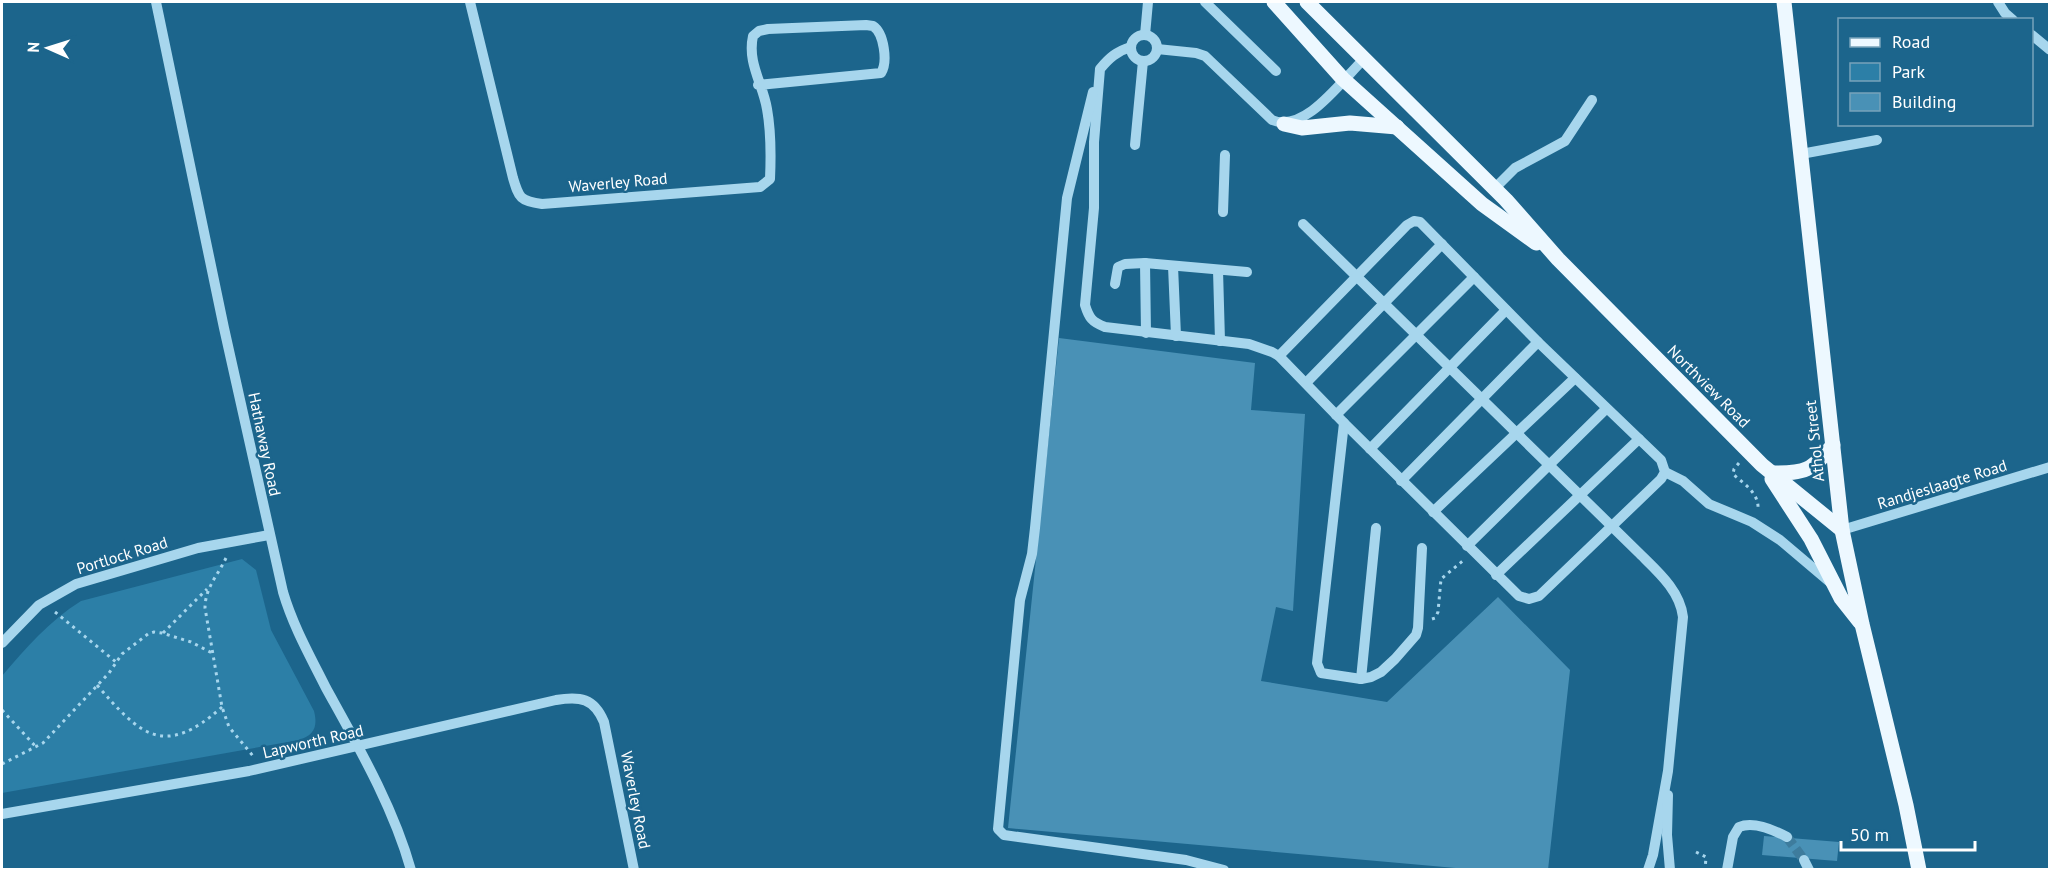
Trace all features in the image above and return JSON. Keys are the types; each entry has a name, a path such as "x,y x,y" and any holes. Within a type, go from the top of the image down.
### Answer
{"main road":[{"name":"Northview Road","path":"1274,2 1343,79 1482,204 1558,259"},
{"name":"Northview Road","path":"1307,2 1494,189 1558,259 1748,451 1842,530"},
{"name":"Athol Street","path":"1784,2 1842,530 1919,870"},
{"path":"1284,124 1302,128 1350,123 1397,127"},
{"path":"1767,469 1794,473 1807,470 1819,462 1833,445"},
{"path":"1767,469 1811,539 1849,609 1862,624"}],"street":[{"name":"Hathaway Road","path":"156,2 283,592 292,621 393,818 411,870"},
{"name":"Waverley Road","path":"470,2 513,178 521,198 527,202 542,204 760,187 770,179 771,169 767,109 758,85 752,52 752,40 756,33 768,29 873,26 881,34 885,62 883,70 876,74 758,85"},
{"path":"1145,35 1148,2"},
{"path":"1205,2 1276,71"},
{"path":"1998,2 2011,18"},
{"path":"1145,35 1152,37 1157,49 1155,56 1143,62 1132,54 1131,47 1138,36 1145,35"},
{"path":"2033,37 2049,50"},
{"path":"1131,47 1119,51 1100,69 1067,198 1035,528 1032,554 1020,600 998,830 1004,835 1186,860 1224,870"},
{"path":"1157,49 1205,56 1272,120 1284,124 1299,120 1311,111 1364,59"},
{"path":"1136,145 1143,62"},
{"path":"1100,69 1094,142 1094,208 1085,305 1093,323 1146,333 1249,344 1272,351 1519,596 1529,598 1539,596 1661,479 1665,472"},
{"path":"1494,189 1515,168 1565,141 1592,100"},
{"path":"1801,154 1877,140"},
{"path":"1223,212 1225,155"},
{"path":"1279,356 1407,225 1414,221 1420,222 1538,342 1660,460 1665,472 1683,481 1709,504 1752,522 1779,540 1835,586"},
{"path":"1303,224 1630,544 1662,576 1680,599 1683,617 1668,771 1653,855 1648,870"},
{"path":"1306,383 1442,244"},
{"path":"1145,263 1146,333"},
{"path":"1115,284 1118,267 1125,264 1145,263 1247,272"},
{"path":"1173,266 1176,336"},
{"path":"1218,270 1220,341"},
{"path":"1422,548 1419,621 1416,635 1382,672 1371,677 1361,679 1324,675 1318,669 1317,663 1340,419 1474,277"},
{"path":"1370,449 1506,310"},
{"path":"1401,481 1538,342"},
{"path":"1433,512 1575,378"},
{"path":"1470,549 1606,409"},
{"path":"1496,575 1639,439"},
{"name":"Randjeslaagte Road","path":"1842,530 2049,468"},
{"path":"1361,679 1376,528"},
{"name":"Portlock Road","path":"2,643 25,618 44,602 76,584 198,548 269,535"},
{"name":"Lapworth Road","path":"2,814 265,768 569,698 588,701 595,706 608,736"},
{"name":"Waverley Road","path":"608,736 634,870"},
{"path":"1668,771 1667,835 1670,870"},
{"path":"1727,870 1733,837 1739,827 1749,825 1775,830 1787,837"}],"path":[{"path":"1748,451 1734,469 1733,474 1755,494 1759,501 1759,509 1752,522"},
{"path":"162,633 210,585 219,573 234,541"},
{"path":"1419,621 1435,618 1438,612 1441,579 1470,549"},
{"path":"210,585 206,597 206,608 222,707 229,727 243,746 265,768"},
{"path":"44,602 116,662"},
{"path":"2,764 43,743 135,642 147,634 162,633 191,642 214,654"},
{"path":"98,685 125,717 147,733 158,737 174,736 193,728 222,707"},
{"path":"2,710 36,747"},
{"path":"1696,852 1706,857 1705,870"}],"green space":[{"path":"242,559 256,570 271,630 314,711 315,726 308,736 299,740 2,793 2,676 38,636 81,601"}],"building":[{"path":"1059,338 1255,363 1251,410 1305,414 1293,611 1276,607 1261,681 1387,702 1498,597 1570,670 1548,870 1478,870 1008,828"},
{"path":"1764,836 1839,842 1837,861 1762,855"}],"tunnel":[{"path":"1787,837 1804,860"}]}
